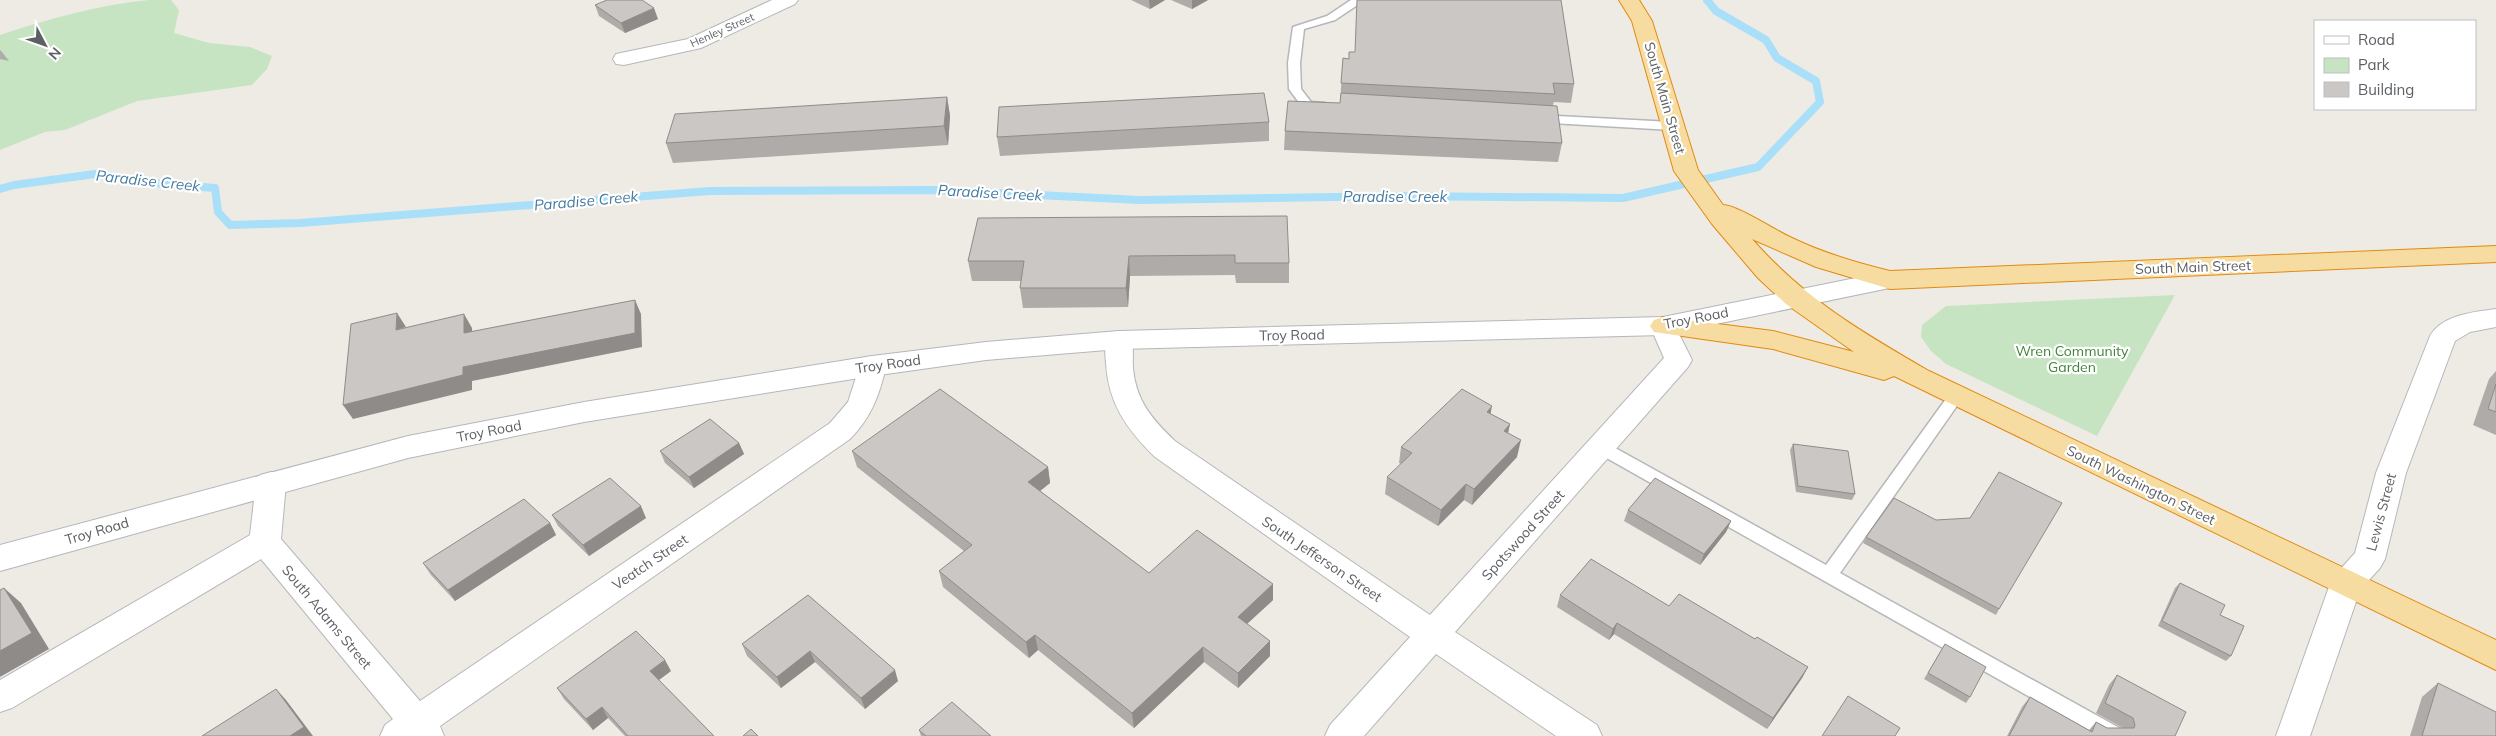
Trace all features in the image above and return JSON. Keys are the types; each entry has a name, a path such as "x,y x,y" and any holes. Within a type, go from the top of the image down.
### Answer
{"highway":[{"name":"South Main Street","path":"1629,0 1642,20 1686,171 1743,245 1795,298"},
{"name":"South Main Street","path":"1703,194 1740,221 1784,246 1826,262 1890,280 2496,254"},
{"name":"South Washington Street","path":"1795,298 1884,359 1956,396 2496,656"},
{"path":"1663,326 1710,330 1807,348 1873,367 1956,396"}],"street":[{"name":"Henley Street","path":"624,59 694,44 788,0"},
{"name":"South Main Street","path":"1795,298 1890,280"},
{"name":"Troy Road","path":"0,558 408,447 584,412 872,366 986,351 1119,340 1663,326 1795,298"},
{"name":"Lewis Street","path":"2293,736 2346,584 2369,559 2391,473 2444,336 2451,329 2481,320 2496,318"},
{"name":"Spotswood Street","path":"1342,736 1602,448 1678,360 1663,326"},
{"name":"South Jefferson Street","path":"1119,340 1119,368 1122,393 1136,422 1145,432 1196,473 1585,736"},
{"name":"Veatch Street","path":"413,732 840,431 853,420 862,406 872,366"},
{"path":"0,697 265,542 271,483"},
{"name":"South Adams Street","path":"265,542 413,732"}],"lane":[{"path":"1336,107 1307,105 1295,89 1294,63 1299,27 1331,18 1360,0"},
{"path":"1529,118 1672,126"},
{"path":"1829,575 1956,396"},
{"path":"1602,448 2116,736"}],"green space":[{"path":"149,0 171,0 179,10 174,33 209,43 250,47 272,56 267,69 252,85 137,101 65,130 45,132 0,150 0,35 73,13"},
{"name":"Wren Community Garden","path":"2175,295 2097,436 1946,364 1931,351 1921,337 1922,325 1946,306"}],"building":[{"path":"607,0 642,0 654,8 621,23 595,5"},
{"path":"1357,0 1561,0 1574,84 1553,83 1555,94 1341,83 1343,58 1349,59 1349,52 1355,52"},
{"path":"1264,93 1269,122 997,137 999,107"},
{"path":"1341,93 1557,106 1562,143 1285,131 1288,101 1340,103"},
{"path":"947,97 944,126 666,143 675,114"},
{"path":"1287,216 1289,263 1235,263 1235,255 1129,256 1126,288 1020,288 1024,261 968,261 978,218"},
{"path":"635,300 635,333 463,367 463,375 343,405 351,324 397,313 396,330 464,314 464,333"},
{"path":"2496,384 2496,412 2488,409"},
{"path":"940,389 1048,467 1028,482 1149,573 1197,530 1273,584 1238,617 1270,641 1238,673 1203,647 1132,713 1035,635 1026,642 939,571 972,545 852,451"},
{"path":"1462,389 1492,406 1487,412 1510,424 1504,431 1521,440 1474,489 1466,484 1441,510 1387,477 1412,453 1401,447"},
{"path":"710,419 739,443 689,477 660,451"},
{"path":"1793,444 1848,451 1855,494 1798,486"},
{"path":"1999,472 2062,503 1999,609 1866,537 1894,498 1936,520 1970,518"},
{"path":"610,478 641,506 583,545 552,515"},
{"path":"1655,478 1731,521 1704,554 1628,510"},
{"path":"524,499 550,523 448,590 423,563"},
{"path":"1591,559 1669,606 1679,594 1755,639 1757,637 1808,667 1773,718 1617,623 1613,629 1560,595"},
{"path":"2180,583 2225,605 2220,615 2244,626 2231,656 2162,621"},
{"path":"4,588 32,633 0,651 0,590"},
{"path":"808,595 895,670 861,698 810,651 777,677 742,644"},
{"path":"636,631 665,660 650,671 714,736 628,736 602,707 586,719 557,688"},
{"path":"1945,644 1986,667 1970,697 1928,673"},
{"path":"2117,675 2186,712 2175,736 2009,736 2030,697 2092,732 2096,722 2107,728 2134,728 2133,718 2105,703"},
{"path":"2438,683 2496,712 2496,736 2422,736"},
{"path":"276,689 304,727 290,736 202,736"},
{"path":"1848,696 1900,728 1895,736 1822,736"},
{"path":"952,702 991,736 926,736 919,730"},
{"path":"751,729 758,736 743,736"}],"waterway":[{"name":"Paradise Creek","path":"0,189 14,185 95,174 162,184 215,188 218,212 230,225 300,223 710,191 936,190 1140,200 1400,196 1623,198 1758,167 1820,102 1816,81 1777,58 1766,40 1716,11 1707,0"}]}
